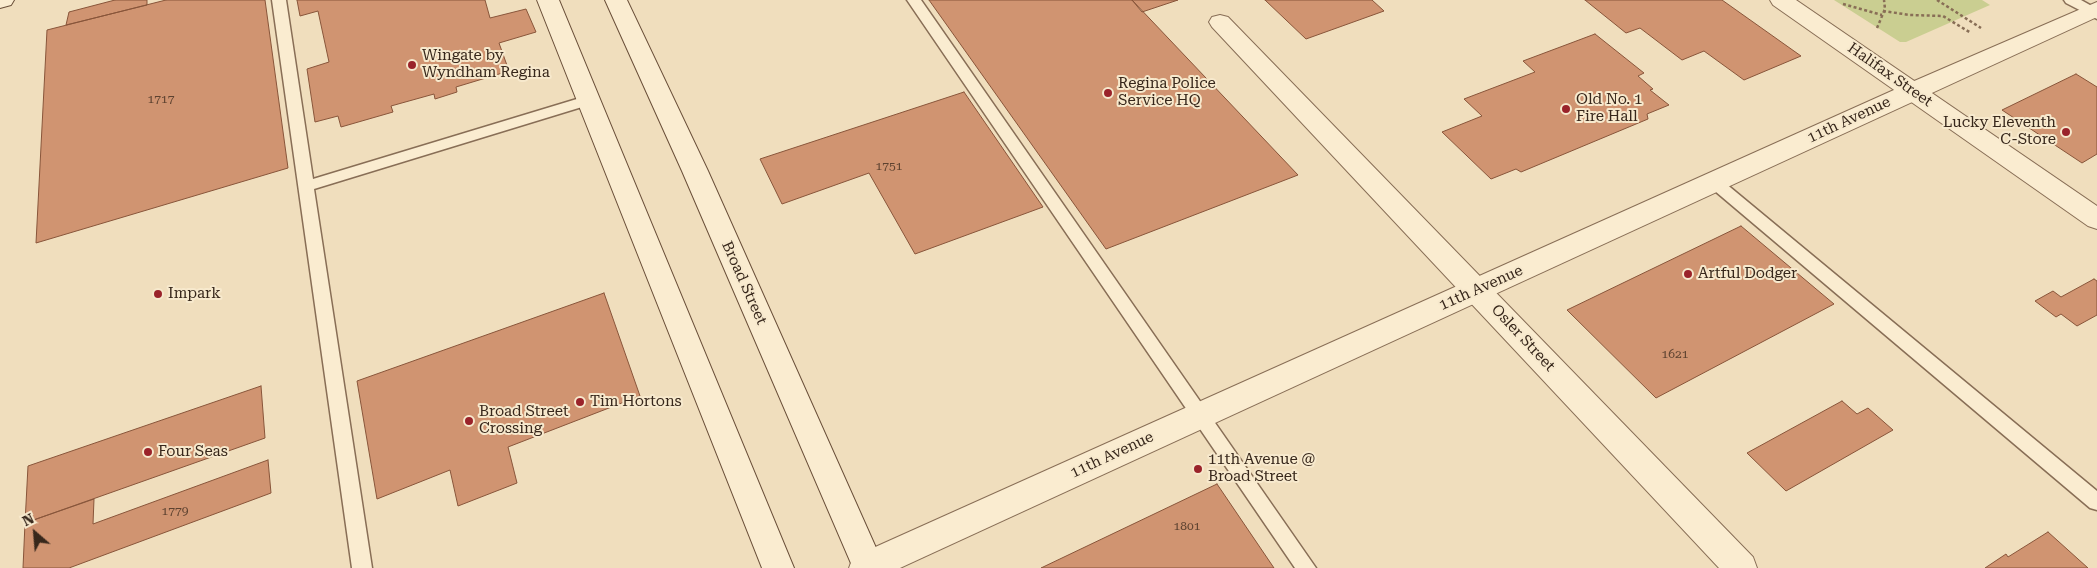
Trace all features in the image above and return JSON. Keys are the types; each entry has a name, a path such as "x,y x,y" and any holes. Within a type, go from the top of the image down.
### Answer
{"street":[{"path":"548,0 778,568"},
{"name":"Broad Street","path":"616,0 695,171 867,568"},
{"name":"Halifax Street","path":"1781,0 2097,219"},
{"name":"11th Avenue","path":"867,568 2007,49 2089,9"},
{"name":"Osler Street","path":"1220,22 1741,568"}],"lane":[{"path":"278,0 362,568"},
{"path":"914,0 1306,568"},
{"path":"307,186 590,100"},
{"path":"1714,182 2097,502"}],"path":[{"path":"1937,0 2007,49"},
{"path":"1883,11 1910,15 1943,16 2007,49"}],"green space":[{"path":"1834,0 1982,0 1990,5 1906,42 1900,42"}],"building":[{"path":"115,0 147,0 147,5 66,25 69,12"},
{"path":"166,0 265,0 288,168 36,243 47,30"},
{"name":"Wingate by Wyndham Regina","path":"297,0 485,0 490,18 526,9 536,32 499,43 509,71 456,87 457,92 435,99 434,94 391,106 393,112 341,127 338,116 315,122 307,69 329,62 318,11 300,16"},
{"name":"Regina Police Service HQ","path":"929,0 1132,0 1298,175 1106,249"},
{"path":"1132,0 1178,0 1142,12"},
{"path":"1265,0 1372,0 1384,11 1306,39"},
{"path":"1585,0 1722,0 1801,56 1744,80 1704,51 1682,60 1640,28 1626,33"},
{"name":"Old No. 1 Fire Hall","path":"1595,34 1644,73 1638,76 1653,89 1650,90 1669,105 1647,114 1648,119 1521,172 1516,169 1491,179 1442,132 1482,116 1464,99 1535,72 1523,61"},
{"name":"Lucky Eleventh C-Store","path":"2076,74 2097,87 2097,154 2082,163 2002,110"},
{"path":"964,92 1043,207 915,254 869,173 782,204 760,159"},
{"path":"1741,226 1834,304 1656,398 1567,310"},
{"path":"2094,279 2097,281 2097,315 2077,326 2061,314 2056,317 2035,301 2053,291 2061,297"},
{"name":"Broad Street Crossing","path":"604,293 640,396 508,447 517,483 458,506 450,470 377,499 357,381"},
{"name":"Four Seas","path":"261,386 265,438 25,523 28,466"},
{"path":"1842,401 1857,414 1868,408 1893,430 1786,491 1747,453"},
{"path":"268,460 271,493 69,568 23,568 25,523 94,499 93,524"},
{"path":"1217,484 1274,568 1041,568"},
{"path":"2048,532 2088,568 1985,568 2006,554 2008,557"}],"place":[{"name":"Wingate by Wyndham Regina","path":"412,65"},
{"name":"Regina Police Service HQ","path":"1108,93"},
{"name":"Old No. 1 Fire Hall","path":"1566,109"},
{"name":"Lucky Eleventh C-Store","path":"2066,132"},
{"name":"Artful Dodger","path":"1688,274"},
{"name":"Impark","path":"158,294"},
{"name":"Tim Hortons","path":"580,402"},
{"name":"Broad Street Crossing","path":"469,421"},
{"name":"Four Seas","path":"148,452"},
{"name":"11th Avenue @ Broad Street","path":"1198,469"}]}
